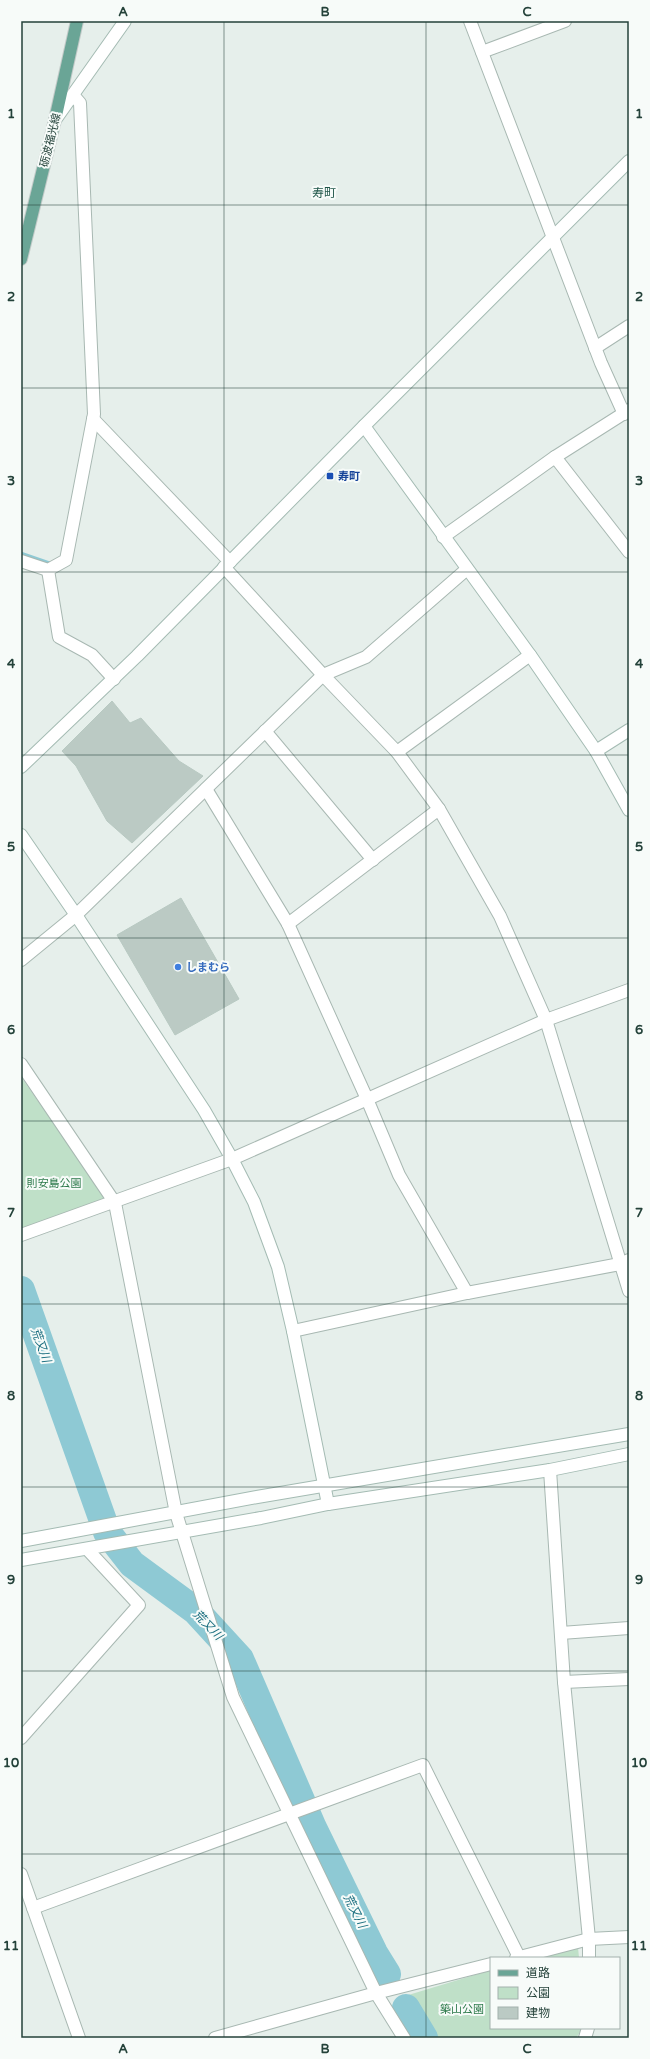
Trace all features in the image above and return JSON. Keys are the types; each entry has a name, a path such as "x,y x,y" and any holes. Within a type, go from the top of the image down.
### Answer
{"main road":[{"name":"砺波福光線","path":"21,259 23,244 55,120 77,21"}],"street":[{"path":"55,120 124,21"},
{"path":"444,537 555,457 626,412 595,348 470,21"},
{"path":"482,52 562,21"},
{"path":"21,561 48,570 66,560 93,419 80,103 73,95"},
{"path":"21,767 114,679 629,161"},
{"path":"595,348 629,326"},
{"path":"93,419 228,564 323,675 397,752 439,809 500,916 546,1020 625,1262 629,1291"},
{"path":"364,426 530,655 596,751 629,810"},
{"path":"555,457 629,552"},
{"path":"21,960 76,914 323,675 366,657 467,569"},
{"path":"48,570 59,638 92,654 114,679"},
{"path":"397,752 530,655"},
{"path":"596,751 629,730"},
{"path":"265,731 373,860"},
{"path":"206,789 288,924 367,1099 399,1175 467,1293"},
{"path":"288,924 439,809"},
{"path":"21,835 76,914 204,1110 232,1159 254,1202 278,1267 293,1331 328,1504"},
{"path":"21,1235 115,1203 232,1159 546,1020 629,990"},
{"path":"21,1064 115,1203 176,1513 233,1698 376,1993 404,2038"},
{"path":"293,1331 467,1293 625,1262"},
{"path":"21,1542 176,1513 629,1434"},
{"path":"21,1560 328,1504 550,1470 629,1454"},
{"path":"550,1470 564,1682 589,1939 589,1957"},
{"path":"21,1738 139,1605 87,1548"},
{"path":"561,1633 629,1628"},
{"path":"564,1682 629,1679"},
{"path":"33,1908 288,1813 423,1765 518,1957"},
{"path":"21,1874 79,2038"},
{"path":"522,1957 589,1939 629,1937"},
{"path":"214,2038 376,1993 490,1964"}],"green space":[{"name":"則安島公園","path":"21,1077 108,1201 21,1230"},
{"path":"578,1947 579,1957 540,1957"},
{"name":"築山公園","path":"490,1970 490,2029 582,2029 576,2038 430,2038 405,1996"}],"building":[{"path":"112,701 130,723 141,718 179,761 203,776 132,843 107,821 76,766 62,751"},
{"name":"しまむら","path":"181,898 239,999 175,1035 117,935"}],"waterway":[{"path":"21,554 53,565"},
{"name":"荒又川","path":"21,1290 107,1532 132,1564 196,1611 240,1659 313,1828 374,1953 387,1974"},
{"name":"荒又川","path":"406,2008 424,2038"}],"place":[{"name":"寿町","path":"330,476"},
{"name":"しまむら","path":"178,967"}],"district":[{"name":"寿町","path":"324,193"}]}
